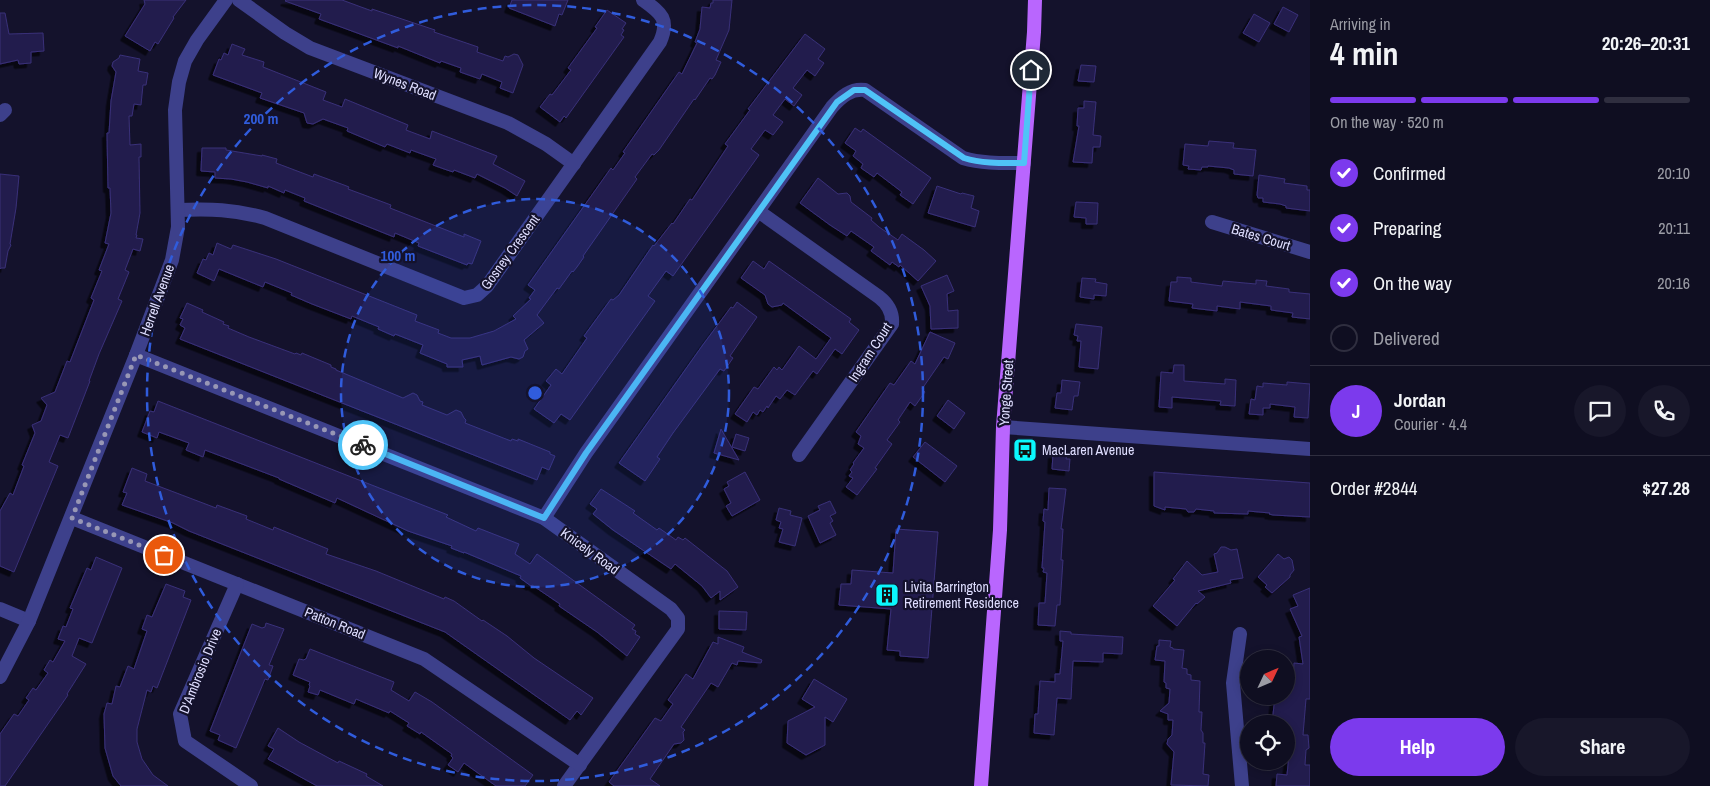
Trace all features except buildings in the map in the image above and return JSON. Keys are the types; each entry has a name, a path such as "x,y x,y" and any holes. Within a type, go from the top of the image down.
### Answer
{"main road":[{"name":"Yonge Street","path":"981,786 1000,530 1004,427 1035,0"}],"street":[{"name":"Herrell Avenue","path":"0,677 30,621 172,260 178,227 175,110 179,82 185,62 197,40 226,0"},
{"name":"Wynes Road","path":"239,0 285,34 310,48 508,123 546,144 574,164"},
{"name":"Gosney Crescent","path":"178,210 226,210 265,218 464,298 477,295 487,286 660,42 665,22 659,12 643,0"},
{"path":"544,518 586,453 832,107 847,93 859,89 865,90 964,158 989,163 1024,163"},
{"name":"Ingram Court","path":"758,211 879,297 892,314 892,324 799,455"},
{"name":"Bates Court","path":"1212,222 1310,252"},
{"name":"Knicely Road","path":"136,355 544,518 671,609 678,618 678,629 564,786"},
{"path":"1004,427 1310,449"},
{"name":"Patton Road","path":"72,518 424,659 580,765"},
{"name":"D'Ambrosio Drive","path":"237,584 180,714 185,742 251,786"},
{"path":"0,608 30,621"},
{"path":"1240,634 1233,684 1242,786"}],"way so far":[{"path":"164,555 72,518 136,355 363,445"}],"place":[{"name":"MacLaren Avenue","path":"1025,450"},
{"name":"Livita Barrington Retirement Residence","path":"887,595"}],"route":[{"path":"363,445 544,518 586,453 837,102 847,93 859,89 865,90 964,158 989,163 1024,163 1031,70"}]}
